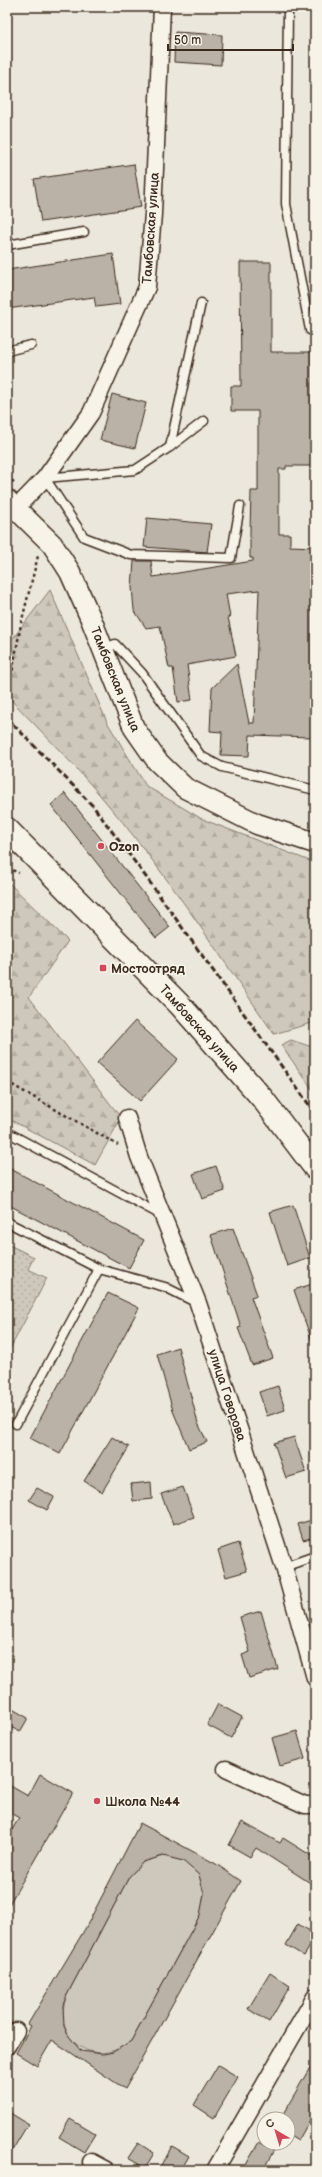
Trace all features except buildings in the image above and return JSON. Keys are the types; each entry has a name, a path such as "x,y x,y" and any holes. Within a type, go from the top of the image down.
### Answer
{"main road":[{"name":"Тамбовская улица","path":"7,829 180,1005 262,1098 315,1168"}],"street":[{"name":"Тамбовская улица","path":"162,7 153,214 147,287 91,413 45,478 12,504 52,544 70,572 134,728 156,761 185,788 257,824 315,843"},
{"name":"улица Говорова","path":"127,1118 139,1157 198,1304 284,1567 315,1678"},
{"path":"226,1769 305,1805 315,1804"},
{"path":"215,2170 315,1997"},
{"path":"7,2046 16,2031"},
{"path":"91,2162 106,2170"}],"lane":[{"path":"288,7 286,204 310,330 315,330"},
{"path":"7,244 84,232"},
{"path":"170,447 201,304"},
{"path":"7,351 31,345"},
{"path":"204,421 170,447 135,470 45,478 84,536 131,555 230,558 240,506"},
{"path":"102,649 114,644 142,673 201,756 222,767 315,790"},
{"path":"7,1132 162,1215"},
{"path":"7,1222 99,1269 165,1287 198,1304"},
{"path":"16,1424 99,1269"},
{"path":"284,1567 315,1556"}],"path":[{"path":"7,700 21,624 40,552"},
{"path":"7,868 19,873"},
{"path":"7,1082 139,1157"}],"green space":[{"path":"50,590 107,722 146,786 202,819 315,863 315,1022 274,1034 190,912 146,852 77,769 7,696 7,646"},
{"path":"7,881 68,941 29,997 121,1118 95,1165 7,1118"},
{"path":"291,1040 315,1048 315,1093 281,1045"},
{"path":"7,1244 34,1257 28,1269 47,1278 9,1351 7,1350"},
{"path":"163,1856 180,1859 196,1869 200,1876 203,1891 200,1915 131,2041 117,2049 103,2053 90,2051 78,2046 70,2037 64,2025 63,2011 67,1995 129,1877 143,1862"}],"railway":[{"path":"7,718 93,806 146,877 315,1113"}],"place":[{"name":"Ozon","path":"101,846"},
{"name":"Мостоотряд","path":"103,968"},
{"name":"Школа №44","path":"97,1801"}]}
